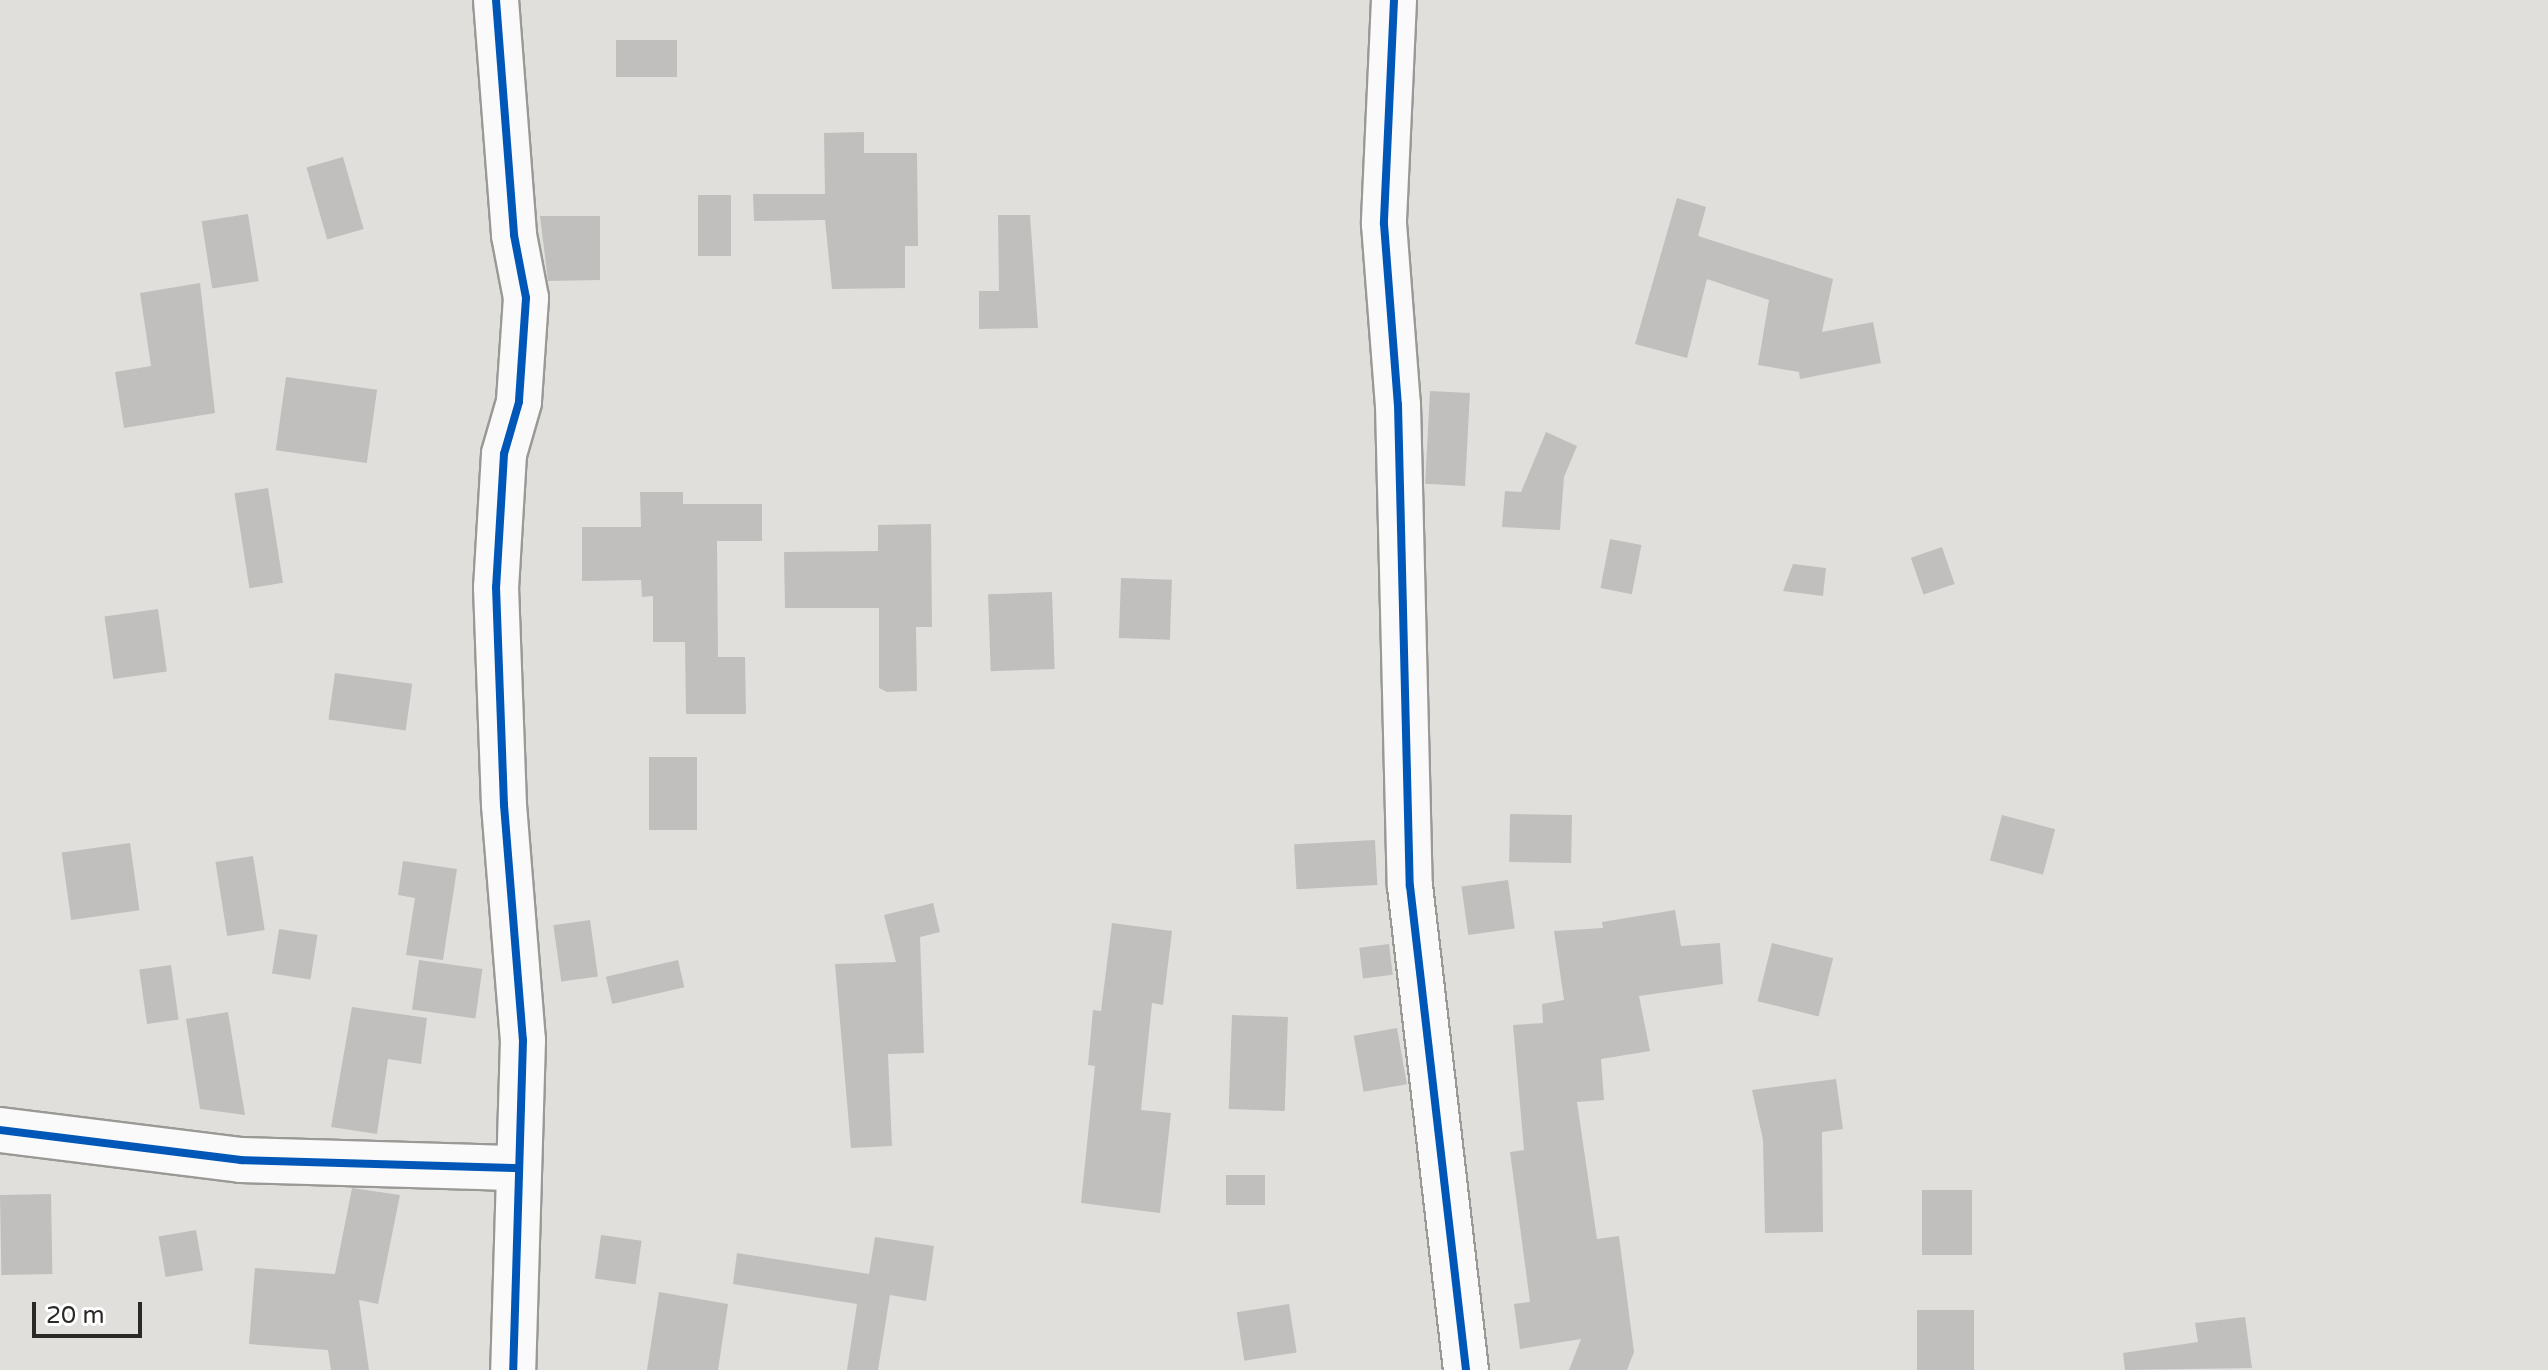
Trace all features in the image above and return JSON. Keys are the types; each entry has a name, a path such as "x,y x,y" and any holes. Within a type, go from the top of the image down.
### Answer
{"street":[{"path":"496,0 514,235 526,298 519,402 504,454 496,587 504,805 523,1040 513,1370"},
{"path":"1394,0 1384,224 1398,405 1410,886 1466,1370"},
{"path":"0,1130 241,1160 518,1168"}],"building":[{"path":"616,40 677,40 677,77 616,77"},
{"path":"864,132 864,153 917,153 918,246 905,246 905,288 832,289 825,220 754,221 753,194 825,194 824,133"},
{"path":"343,157 364,229 327,240 306,167"},
{"path":"698,195 731,195 731,256 698,256"},
{"path":"1677,198 1706,207 1698,236 1833,279 1822,332 1873,322 1881,363 1800,379 1799,372 1758,365 1769,300 1707,279 1687,358 1635,344"},
{"path":"248,214 259,281 212,289 202,221"},
{"path":"998,215 1030,215 1038,328 979,329 979,291 999,291"},
{"path":"540,216 600,216 600,280 548,281"},
{"path":"200,283 215,413 124,428 115,372 151,366 140,293"},
{"path":"286,377 377,390 367,463 276,450"},
{"path":"1430,391 1470,393 1465,486 1425,484"},
{"path":"1546,432 1577,446 1564,477 1560,530 1502,527 1505,491 1521,492"},
{"path":"268,488 283,583 249,588 234,493"},
{"path":"640,492 683,492 683,504 762,504 762,541 717,541 718,657 745,657 746,714 686,714 685,642 653,642 653,596 642,597 641,580 582,581 582,527 641,527"},
{"path":"931,524 932,627 916,627 917,691 887,692 879,688 879,608 785,608 784,552 878,551 878,525"},
{"path":"1610,539 1641,545 1632,594 1600,588"},
{"path":"1942,547 1955,584 1923,595 1911,558"},
{"path":"1793,564 1826,568 1823,596 1783,591"},
{"path":"1121,578 1172,580 1170,640 1119,638"},
{"path":"1052,592 1055,669 991,671 988,594"},
{"path":"158,609 167,671 113,679 105,617"},
{"path":"335,673 412,684 406,730 328,720"},
{"path":"649,757 697,757 697,830 649,830"},
{"path":"1510,814 1572,815 1571,863 1509,862"},
{"path":"2002,815 2055,829 2043,875 1990,860"},
{"path":"1375,840 1377,885 1296,889 1294,844"},
{"path":"130,843 139,910 71,920 62,853"},
{"path":"253,856 265,930 227,936 215,862"},
{"path":"403,861 457,869 443,960 406,955 415,898 398,895"},
{"path":"1508,880 1515,929 1468,935 1461,887"},
{"path":"933,903 940,932 920,937 924,1053 888,1054 892,1146 851,1148 835,964 896,962 884,915"},
{"path":"1675,910 1681,946 1720,943 1723,984 1639,996 1650,1051 1601,1059 1604,1100 1577,1102 1597,1239 1619,1236 1634,1352 1627,1370 1569,1370 1581,1339 1520,1349 1514,1304 1530,1302 1510,1152 1524,1150 1513,1025 1543,1023 1542,1004 1564,1000 1554,931 1603,928 1602,922"},
{"path":"590,920 598,976 561,982 553,925"},
{"path":"1112,923 1172,931 1163,1005 1152,1003 1141,1110 1171,1113 1160,1213 1081,1203 1095,1066 1088,1065 1093,1010 1101,1011"},
{"path":"279,929 318,935 310,980 272,973"},
{"path":"1772,943 1833,958 1819,1016 1757,1001"},
{"path":"1389,944 1393,975 1363,978 1359,948"},
{"path":"419,960 482,969 475,1018 412,1010"},
{"path":"678,960 684,987 612,1004 606,977"},
{"path":"171,965 179,1019 147,1024 139,969"},
{"path":"352,1007 427,1018 421,1064 388,1059 377,1134 331,1127"},
{"path":"228,1012 245,1115 200,1109 186,1019"},
{"path":"1232,1015 1288,1017 1285,1111 1229,1109"},
{"path":"1397,1028 1407,1084 1364,1092 1354,1036"},
{"path":"1836,1079 1843,1129 1822,1132 1823,1232 1765,1233 1763,1140 1752,1090"},
{"path":"1226,1175 1265,1175 1265,1205 1226,1205"},
{"path":"352,1188 400,1195 378,1304 359,1300 369,1370 331,1370 328,1350 249,1344 255,1268 335,1274"},
{"path":"1922,1190 1972,1190 1972,1255 1922,1255"},
{"path":"51,1194 52,1274 1,1275 0,1195"},
{"path":"196,1230 203,1270 166,1277 159,1237"},
{"path":"601,1235 642,1241 635,1284 595,1279"},
{"path":"875,1237 934,1246 926,1301 890,1295 878,1370 847,1370 857,1304 733,1284 737,1253 869,1274"},
{"path":"659,1292 728,1304 718,1370 647,1370"},
{"path":"1289,1304 1297,1352 1244,1361 1237,1312"},
{"path":"1917,1310 1974,1310 1974,1370 1917,1370"},
{"path":"2245,1317 2252,1368 2125,1370 2123,1353 2198,1342 2195,1323"}],"cycle path":[{"path":"496,0 514,235 526,298 519,402 504,454 496,587 504,805 523,1040 513,1370"},
{"path":"1394,0 1384,224 1398,405 1410,886 1466,1370"},
{"path":"0,1130 241,1160 518,1168"}]}
